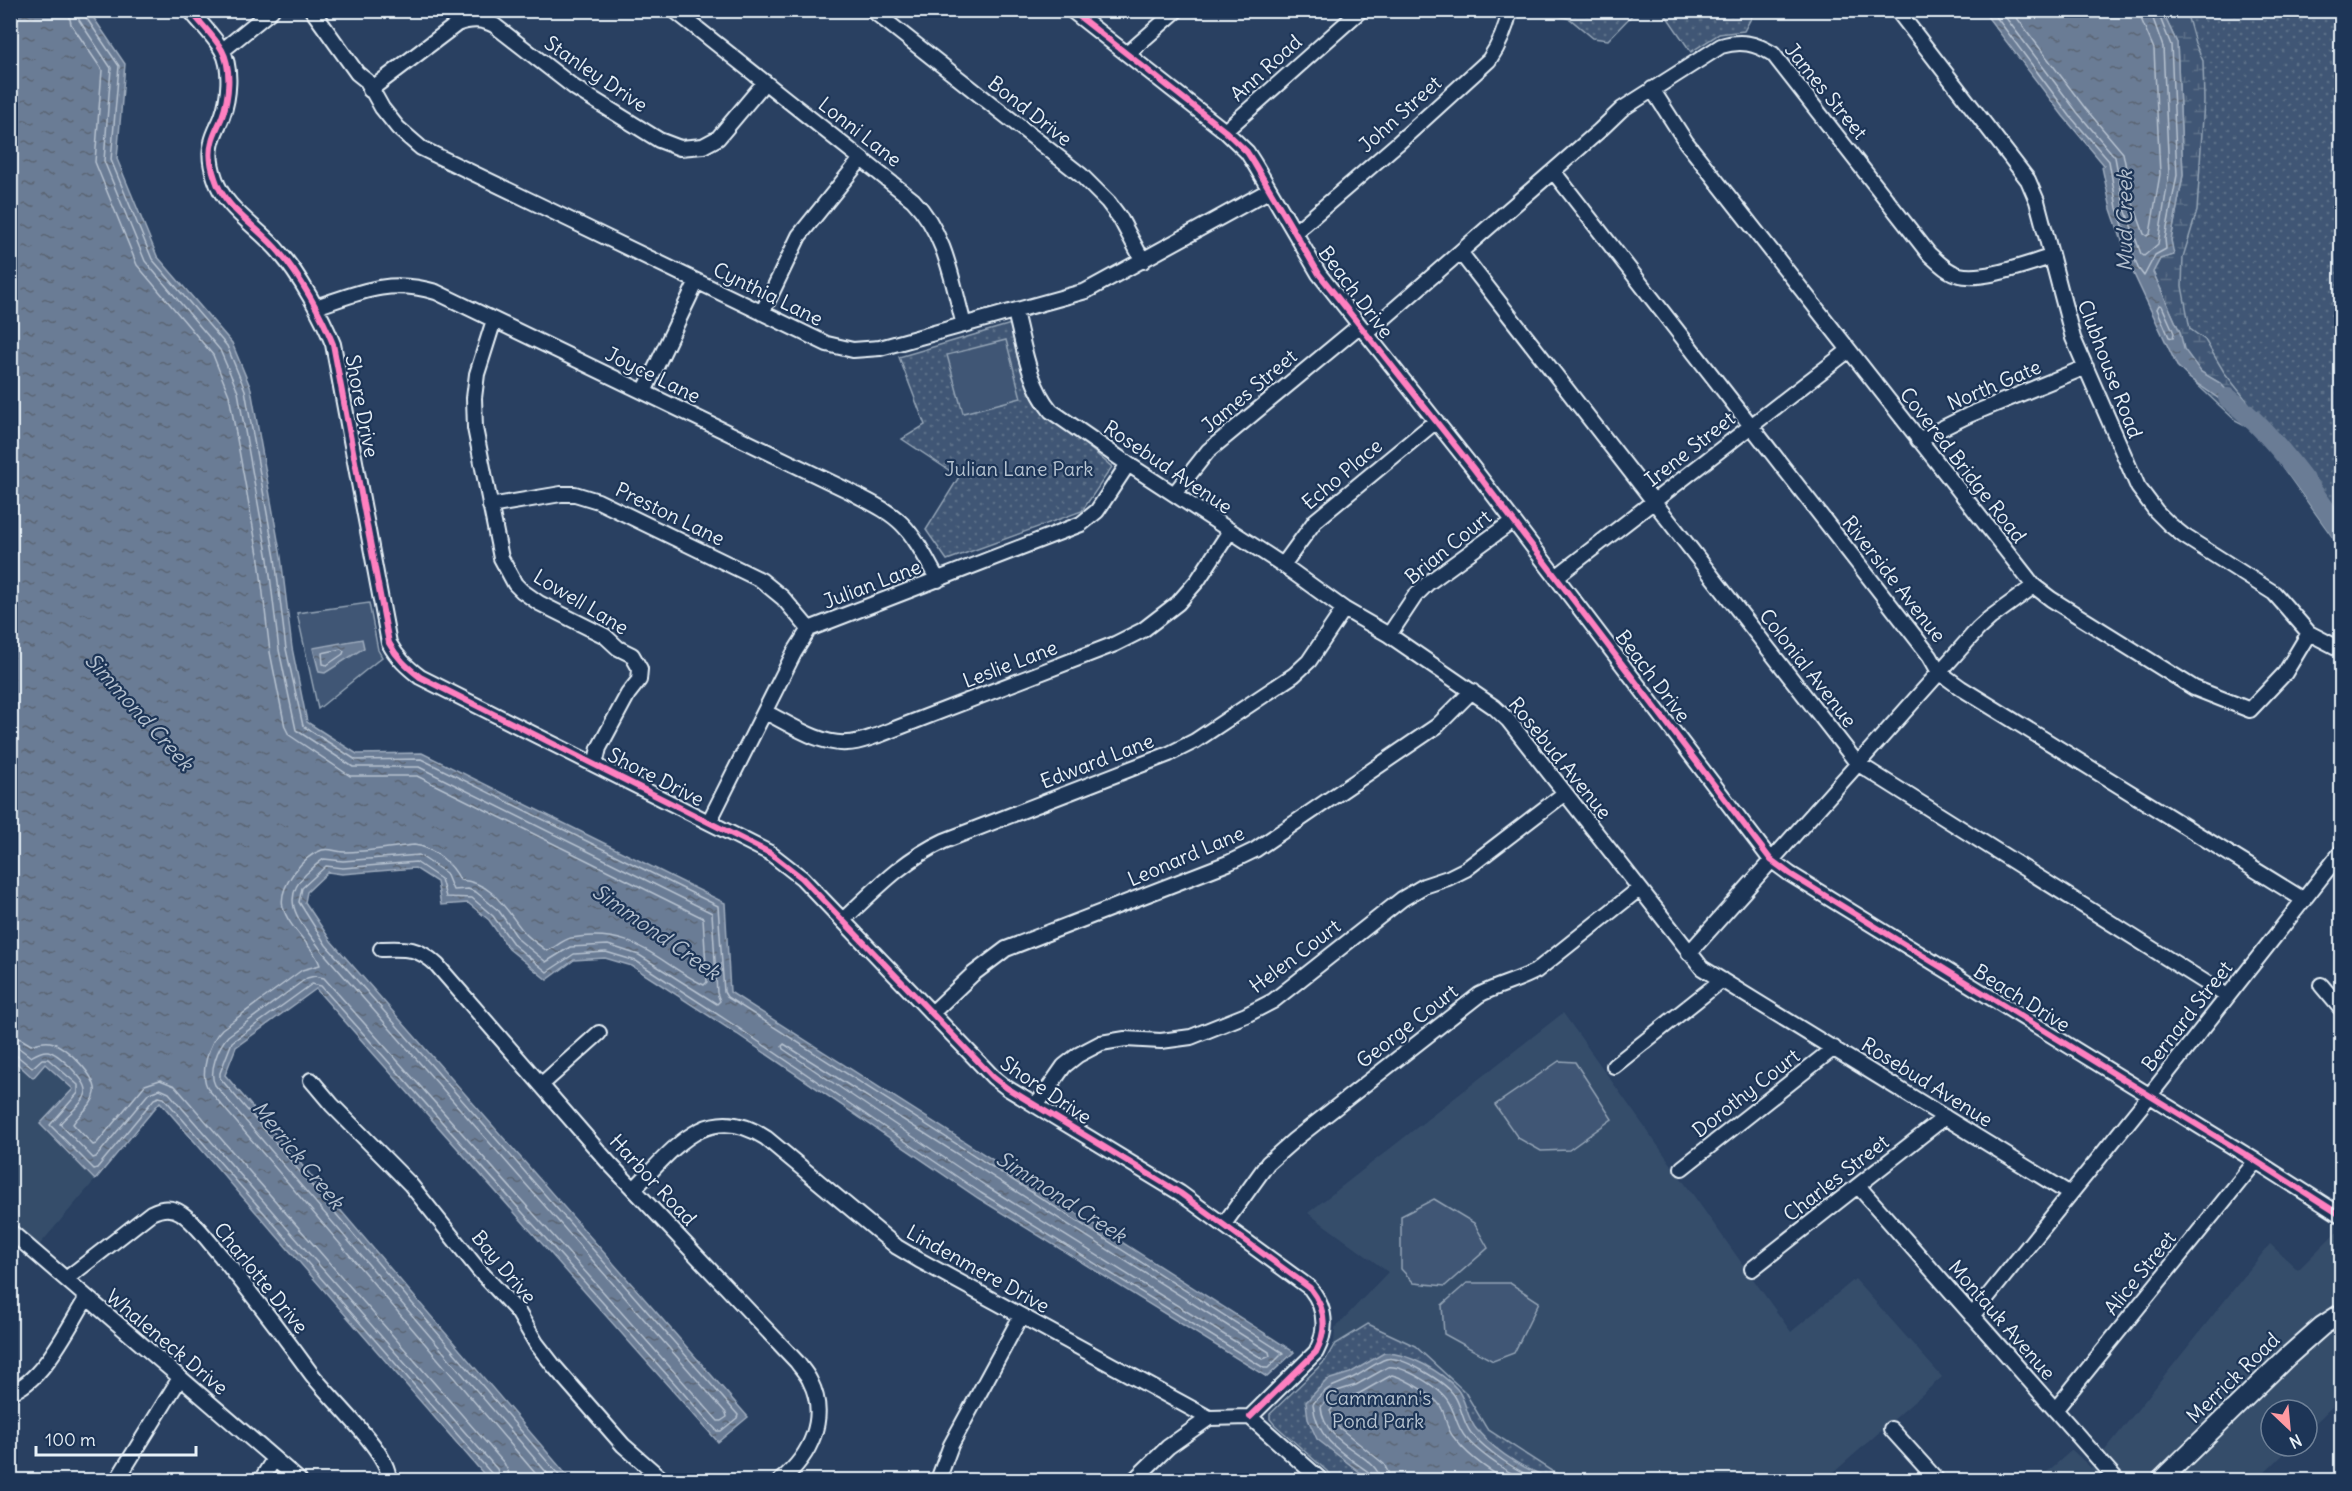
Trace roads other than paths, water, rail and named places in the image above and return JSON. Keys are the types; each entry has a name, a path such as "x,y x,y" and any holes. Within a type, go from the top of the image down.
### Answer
{"main road":[{"name":"Merrick Road","path":"2161,1480 2287,1357 2322,1326 2342,1313"}],"street":[{"path":"190,10 223,50 272,10"},
{"name":"Cynthia Lane","path":"312,10 357,73 367,81 370,90 398,128 421,148 827,344 853,350 880,348 1086,291 1270,190"},
{"name":"Lonni Lane","path":"674,10 913,200 933,225 941,241 964,325"},
{"name":"Bond Drive","path":"872,10 1081,175 1108,201 1143,261"},
{"name":"Beach Drive","path":"1071,10 1225,131 1247,152 1319,274 1513,521 1771,860 1790,874 2342,1216"},
{"path":"1127,54 1177,10"},
{"name":"Ann Road","path":"1225,131 1361,10"},
{"name":"John Street","path":"1295,232 1397,144 1489,60 1502,36 1510,10"},
{"name":"Clubhouse Road","path":"1897,10 2023,172 2037,201 2073,338 2138,487 2156,511 2184,536 2274,592 2309,633 2342,650"},
{"name":"Stanley Drive","path":"370,90 458,24 475,20 486,21 494,25 575,88 659,140 680,148 703,146 718,138 765,82"},
{"name":"James Street","path":"1174,494 1208,451 1460,252 1618,112 1721,46 1743,42 1759,45 1773,54 1929,254 1944,268 1959,275 1979,276 2051,257"},
{"name":"Shore Drive","path":"223,50 229,90 210,152 215,179 233,208 258,228 282,254 316,307 333,344 389,643 395,654 404,665 420,677 709,822 785,864 843,920 993,1077 1036,1106 1180,1193 1310,1288 1320,1301 1323,1311 1324,1330 1316,1352 1250,1417"},
{"name":"Covered Bridge Road","path":"1652,89 1686,142 2034,586 2051,599 2194,688 2250,710 2285,673 2309,633"},
{"path":"762,312 799,236 861,159"},
{"name":"Riverside Avenue","path":"1552,171 1930,656 1939,672 1960,688 2304,900"},
{"name":"Colonial Avenue","path":"1460,252 1857,763 2227,996"},
{"path":"644,392 697,281"},
{"name":"Joyce Lane","path":"316,307 373,287 405,285 436,292 883,509 910,533 938,580"},
{"name":"Rosebud Avenue","path":"1015,312 1032,378 1044,402 1061,419 1283,565 1344,609 1389,635 1472,691 1508,720 1702,968 2070,1194"},
{"name":"Lowell Lane","path":"494,320 477,374 474,398 475,428 501,558 515,584 539,603 605,636 618,648 632,655 640,669 639,680 628,694 599,748 595,765"},
{"name":"Irene Street","path":"1556,577 1848,351"},
{"name":"North Gate","path":"1918,440 2086,367"},
{"name":"Echo Place","path":"1283,565 1315,521 1436,422"},
{"name":"Julian Lane","path":"709,822 794,653 809,629 1081,524 1096,511 1128,464"},
{"name":"Preston Lane","path":"490,506 561,494 575,494 598,501 761,580 783,598 809,629"},
{"name":"Brian Court","path":"1389,635 1415,596 1428,583 1513,521"},
{"name":"Leslie Lane","path":"765,712 818,739 838,744 851,743 879,735 1104,648 1143,630 1178,603 1198,580 1230,531"},
{"path":"1689,952 1939,672 1990,618 2034,586"},
{"name":"Edward Lane","path":"843,920 898,868 921,852 1169,754 1195,741 1294,675 1309,661 1344,609"},
{"name":"Leonard Lane","path":"932,1013 973,974 1006,949 1228,863 1255,850 1437,726 1472,691"},
{"name":"Helen Court","path":"1036,1106 1064,1066 1078,1055 1101,1043 1125,1039 1161,1041 1191,1037 1273,1001 1402,899 1424,886 1466,870 1565,793"},
{"name":"Bernard Street","path":"1972,1316 2342,851"},
{"name":"George Court","path":"1224,1224 1268,1163 1294,1140 1479,995 1493,987 1522,979 1536,971 1639,889"},
{"name":"Harbor Road","path":"381,949 411,949 426,955 634,1189 797,1362 811,1381 817,1415 816,1431 805,1456 781,1480"},
{"path":"1614,1066 1722,980"},
{"path":"2320,986 2342,1010"},
{"path":"542,1085 599,1033"},
{"name":"Dorothy Court","path":"1682,1168 1834,1048"},
{"name":"Bay Drive","path":"311,1080 332,1105 410,1184 478,1269 518,1312 536,1343 553,1365 647,1468 663,1480"},
{"name":"Charles Street","path":"1752,1269 1945,1117"},
{"name":"Lindenmere Drive","path":"634,1189 696,1131 720,1123 743,1126 766,1138 897,1247 1209,1418 1250,1417"},
{"name":"Alice Street","path":"2055,1410 2256,1161"},
{"name":"Montauk Avenue","path":"1858,1185 2117,1480"},
{"name":"Charlotte Drive","path":"66,1279 151,1213 167,1208 182,1213 235,1273 281,1330 312,1375 372,1444 388,1465 388,1480"},
{"name":"Whaleneck Drive","path":"10,1232 299,1480"},
{"path":"10,1392 26,1384 43,1367 86,1299"},
{"path":"938,1480 951,1445 1021,1316"},
{"path":"117,1480 180,1378"},
{"path":"1250,1417 1321,1480"},
{"path":"1134,1480 1168,1447 1209,1418"},
{"path":"1891,1429 1937,1480"},
{"path":"261,1480 274,1459"}],"water":[{"name":"Simmond Creek","path":"11,10 89,11 125,64 117,159 157,256 232,343 251,389 281,557 292,648 307,722 357,754 422,753 725,903 730,992 1294,1352 1267,1377 978,1198 737,1034 632,966 605,958 574,960 547,980 509,949 489,920 468,903 441,905 437,882 415,868 342,874 328,872 307,892 305,902 331,941 748,1417 718,1442 316,989 236,1047 225,1075 571,1480 489,1480 160,1102 95,1180 40,1124 73,1089 45,1064 33,1078 11,1058"},
{"path":"1983,11 2162,11 2177,43 2183,175 2171,240 2174,255 2160,259 2153,272 2180,332 2184,349 2201,372 2220,383 2248,413 2234,409 2189,378 2177,366 2132,270 2111,209 2102,167 2104,165 2063,116"},
{"path":"362,639 364,648 325,673 319,672 313,648"},
{"name":"Cammann's Pond Park","path":"1384,1353 1413,1359 1442,1376 1457,1389 1473,1425 1494,1447 1539,1474 1562,1480 1370,1480 1317,1439 1308,1419 1306,1402 1327,1380 1350,1373"}],"waterway":[{"name":"Mud Creek","path":"2228,398 2275,443 2342,533"}],"park label":[{"name":"Julian Lane Park","path":"1019,469"}],"water label":[{"name":"Merrick Creek","path":"298,1155"}]}
